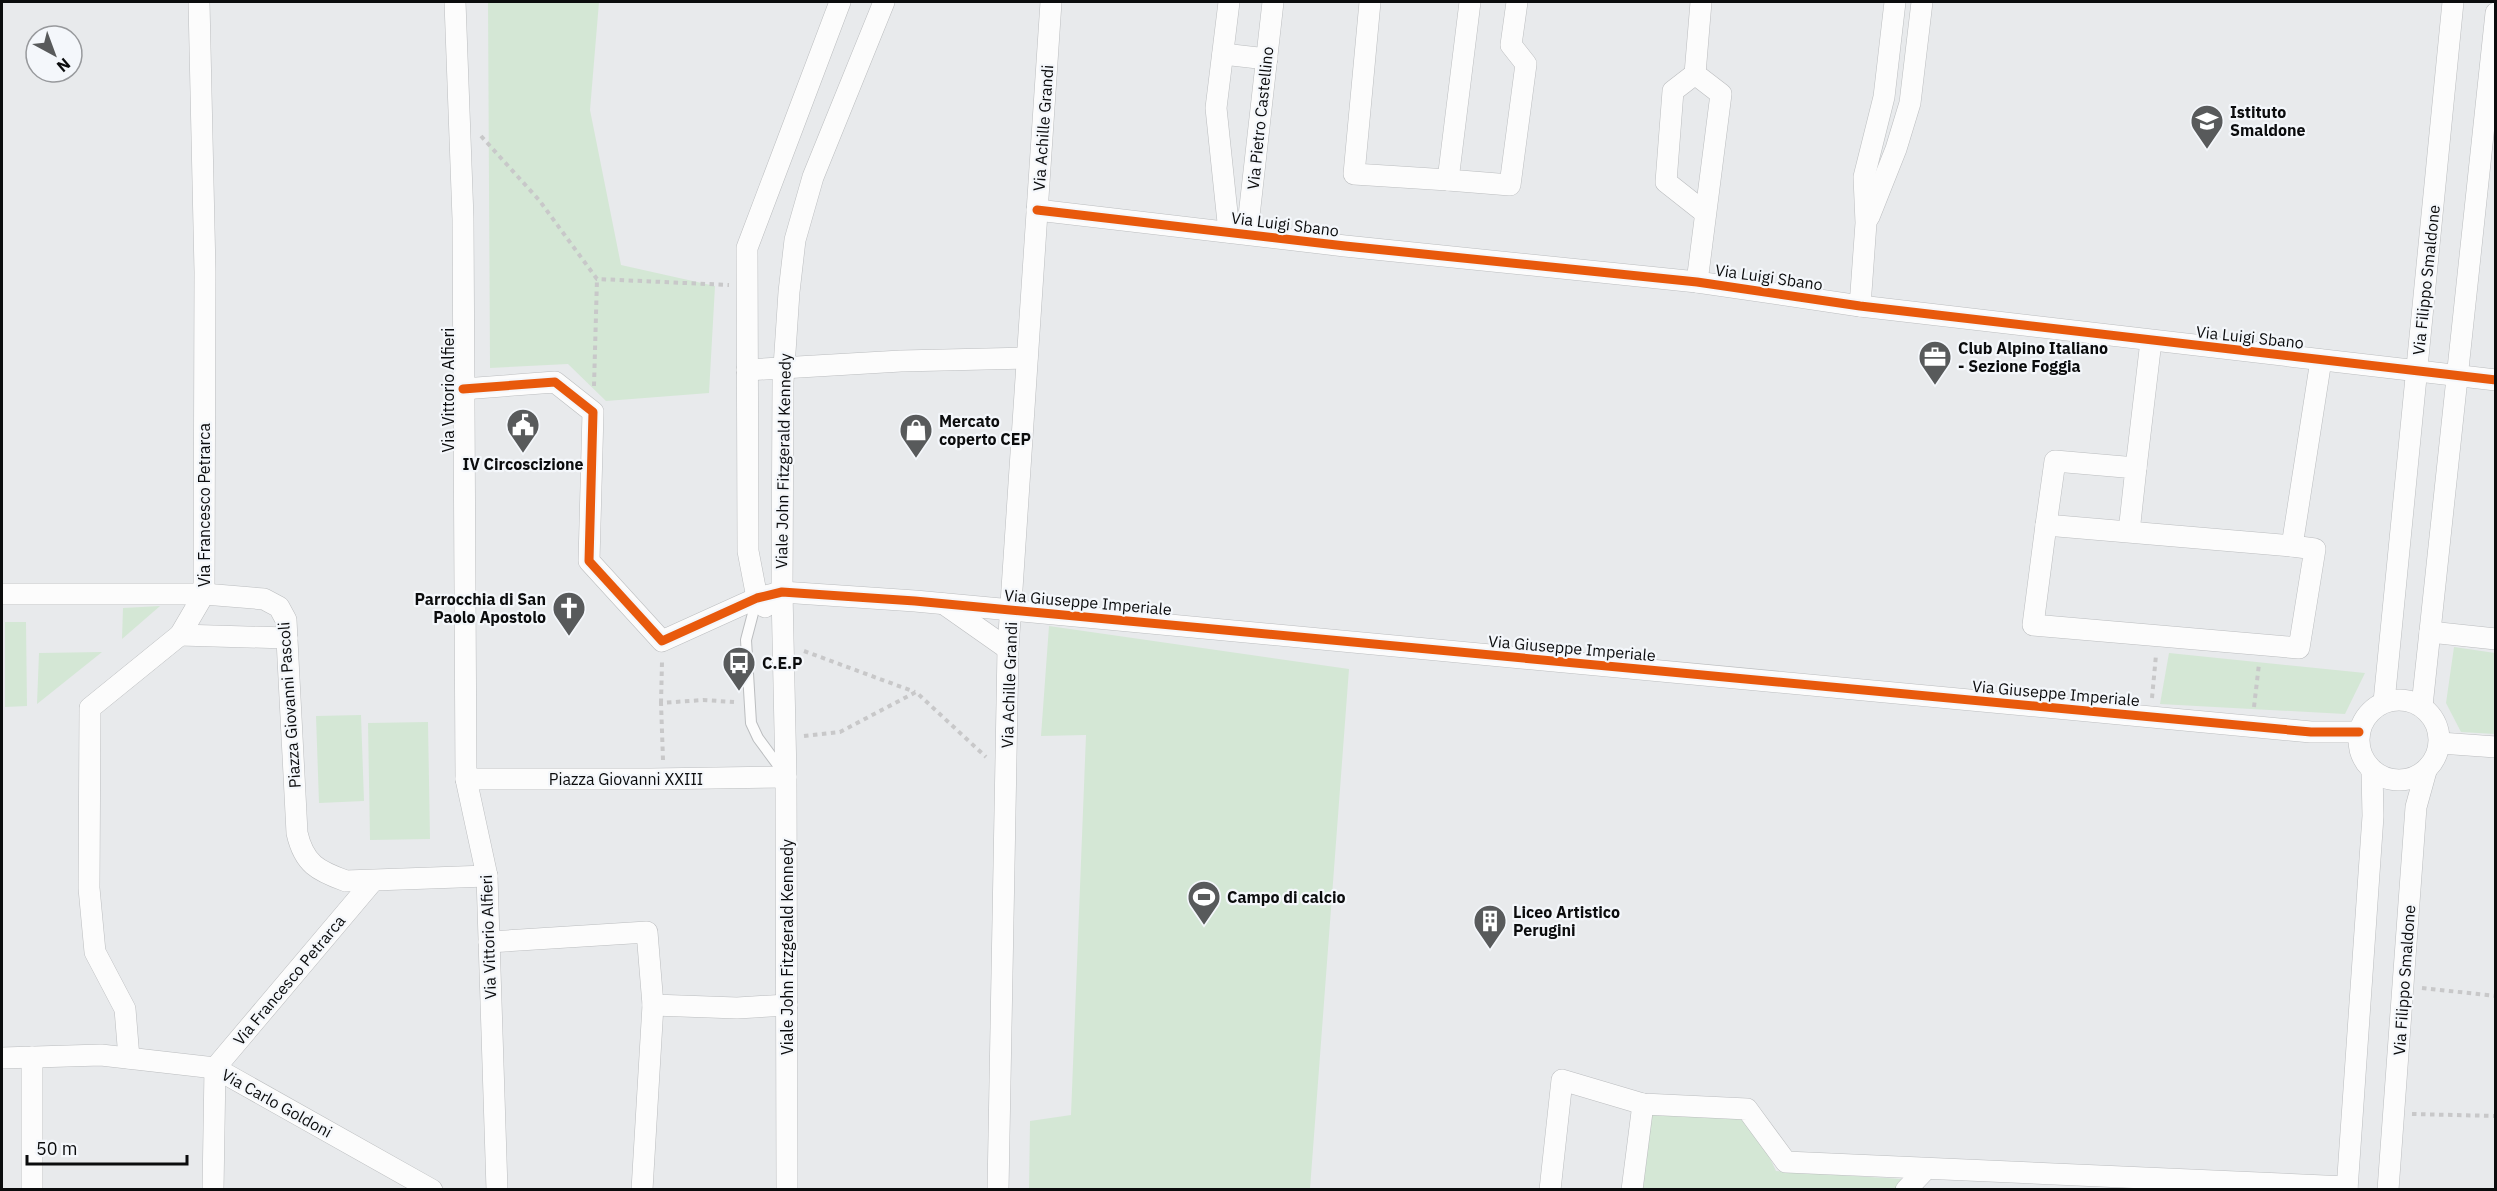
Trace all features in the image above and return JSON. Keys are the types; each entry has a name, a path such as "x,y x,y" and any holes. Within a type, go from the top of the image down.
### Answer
{"street":[{"name":"Via Francesco Petrarca","path":"129,1058 125,1009 95,952 89,888 90,708 180,635 204,594 205,272 199,2"},
{"name":"Via Vittorio Alfieri","path":"455,2 463,219 466,779 487,876 496,1190"},
{"name":"Viale John Fitzgerald Kennedy","path":"757,598 748,551 747,248 840,2"},
{"name":"Viale John Fitzgerald Kennedy","path":"787,1190 786,777 782,592 784,367 795,240 813,177 884,2"},
{"name":"Via Achille Grandi","path":"998,1190 1008,649 1051,2"},
{"name":"Via Pietro Castellino","path":"1229,2 1216,108 1238,233"},
{"name":"Via Pietro Castellino","path":"1238,233 1267,59 1273,2"},
{"path":"1370,2 1354,174 1510,185 1526,64 1511,45 1517,2"},
{"path":"1448,180 1470,2"},
{"path":"1701,2 1695,74 1673,91 1666,182 1704,212"},
{"path":"1860,306 1866,224 1864,177 1884,97 1895,2"},
{"path":"1866,224 1896,149 1910,103 1922,2"},
{"name":"Via Filippo Smaldone","path":"2384,702 2453,2"},
{"path":"2422,706 2496,14"},
{"path":"1223,54 1267,59"},
{"path":"1695,74 1721,94 1696,282"},
{"name":"Via Luigi Sbano","path":"1037,210 1696,282 1860,306 2496,380"},
{"path":"2129,532 2151,341"},
{"path":"747,370 901,361 1028,358"},
{"path":"2292,546 2321,360"},
{"path":"463,389 555,382 593,412 589,561 662,641 757,598 782,592"},
{"path":"2046,525 2315,549 2299,648 2033,625 2046,525 2055,461 2136,468"},
{"name":"Via Giuseppe Imperiale","path":"782,592 944,603 2252,727 2311,732 2359,732"},
{"name":"Piazza Giovanni Pascoli","path":"2,594 204,594 264,599 279,607 286,620 296,815 300,846 307,861 326,874 346,881 372,882 487,876"},
{"path":"757,598 783,637"},
{"path":"944,603 1008,649"},
{"path":"2430,632 2496,639"},
{"path":"180,635 287,638"},
{"path":"2397,699 2408,700 2422,706 2431,714 2439,731 2440,743 2436,758 2426,771 2413,778 2398,781 2382,777 2373,771 2363,759 2359,749 2359,732 2364,720 2373,708 2384,702 2397,699"},
{"path":"2440,743 2496,747"},
{"path":"1550,1190 1562,1080 1643,1104 1747,1109 1785,1162 2347,1188 2373,816 2373,771"},
{"name":"Via Filippo Smaldone","path":"2388,1190 2416,807 2426,771"},
{"name":"Piazza Giovanni XXIII","path":"466,779 786,777"},
{"name":"Via Francesco Petrarca","path":"215,1068 372,882"},
{"path":"489,942 647,932 653,1005 642,1190"},
{"path":"653,1005 737,1008 786,1005"},
{"name":"Via Carlo Goldoni","path":"2,1058 100,1055 215,1068 432,1190"},
{"path":"32,1057 32,1190"},
{"path":"213,1190 215,1068"},
{"path":"1632,1190 1643,1104"},
{"path":"1906,1190 1925,1170"}],"lane":[{"path":"757,598 746,640 751,723 758,738 786,777"}],"path":[{"path":"459,111 538,200 597,279 593,412"},
{"path":"597,279 747,286"},
{"path":"2150,717 2157,636"},
{"path":"783,637 916,692 1006,775"},
{"path":"662,641 663,779"},
{"path":"2252,727 2256,678 2262,645"},
{"path":"785,738 840,732 916,692"},
{"path":"661,703 703,700 750,704"},
{"path":"2403,987 2496,996"},
{"path":"2394,1114 2496,1116"}],"green space":[{"path":"488,2 599,2 590,110 621,265 715,286 709,393 606,401 568,364 490,368"},
{"path":"160,606 122,639 123,608"},
{"path":"5,622 26,622 27,706 5,707"},
{"name":"Campo di calcio","path":"1049,626 1349,669 1310,1189 1029,1189 1030,1121 1071,1115 1086,735 1041,736"},
{"path":"2454,647 2495,653 2495,734 2461,732 2446,703"},
{"path":"102,652 37,704 39,653"},
{"path":"2169,653 2365,673 2345,714 2160,704"},
{"path":"361,715 364,801 319,803 316,716"},
{"path":"428,722 430,839 370,840 368,723"},
{"path":"1650,1104 1747,1109 1776,1171 1902,1179 1895,1190 1632,1190"}],"cycle path":[{"path":"1037,210 1345,246 1697,282 1860,306 2496,380"},
{"path":"463,389 555,382 593,412 589,561 662,641 757,598 782,592 915,601 2311,732 2359,732"}],"place":[{"name":"Istituto Smaldone","path":"2207,150"},
{"name":"Club Alpino Italiano - Sezione Foggia","path":"1935,386"},
{"name":"IV Circoscizione","path":"523,454"},
{"name":"Mercato coperto CEP","path":"916,459"},
{"name":"Parrocchia di San Paolo Apostolo","path":"569,637"},
{"name":"C.E.P","path":"739,692"},
{"name":"Campo di calcio","path":"1204,926"},
{"name":"Liceo Artistico Perugini","path":"1490,950"}]}
